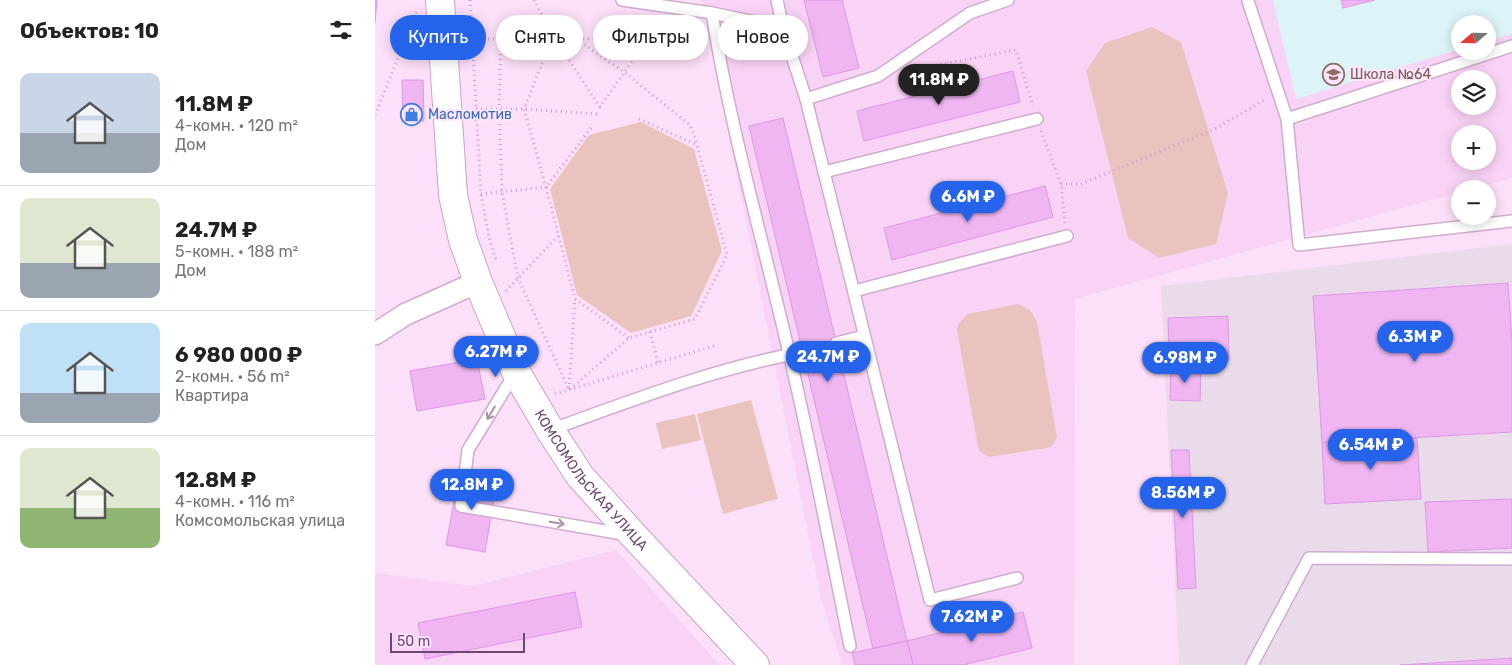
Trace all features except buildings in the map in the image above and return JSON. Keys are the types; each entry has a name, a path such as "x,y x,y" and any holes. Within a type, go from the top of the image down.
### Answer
{"main road":[{"name":"КОМСОМОЛЬСКАЯ УЛИЦА","path":"429,3 453,195 463,240 493,276 516,372 558,427 580,476 755,665"}],"street":[{"path":"375,334 406,314 493,276"}],"lane":[{"path":"622,0 721,15"},
{"path":"777,0 780,15"},
{"path":"806,99 877,76 970,13 1008,0"},
{"path":"1249,0 1287,119 1299,245 1512,220"},
{"path":"712,13 734,124 789,355 850,646"},
{"path":"1287,119 1512,46"},
{"path":"793,60 806,99 930,600 1017,578"},
{"path":"824,172 1037,119"},
{"path":"854,291 1067,236"},
{"path":"836,343 864,336"},
{"path":"558,427 663,390 726,371 803,352"},
{"path":"516,372 468,450 461,506 634,536"},
{"path":"1252,665 1309,558 1512,560"}],"path":[{"path":"470,0 471,15"},
{"path":"534,0 542,15"},
{"path":"375,115 417,12 429,3"},
{"path":"664,15 669,7"},
{"path":"569,390 629,338 695,319 727,255 690,125 624,72 583,43"},
{"path":"708,44 717,45"},
{"path":"915,69 1016,50 1037,119 1061,184 1067,236"},
{"path":"474,60 481,194 489,237 493,276 506,291 558,235"},
{"path":"500,60 499,109 502,192 518,278 569,390"},
{"path":"544,60 524,110 575,299 569,390"},
{"path":"569,60 601,107 633,60"},
{"path":"1061,184 1081,184 1215,129 1278,92"},
{"path":"476,109 597,114"},
{"path":"637,118 697,145"},
{"path":"481,194 546,187 591,128"},
{"path":"575,299 629,338"},
{"path":"650,332 658,363"},
{"path":"558,427 552,395 717,345"}],"shaded area":[{"path":"702,0 1512,0 1512,178 1496,183 1496,180 1451,180 1451,195 1075,299 1074,665 842,665 821,598 708,30 708,15 705,15"},
{"name":"Школа №64","path":"1273,0 1512,0 1512,34 1496,39 1496,15 1451,15 1451,52 1296,99"},
{"path":"1152,27 1181,42 1228,193 1216,244 1159,258 1128,238 1086,71 1105,43"},
{"path":"641,122 694,149 722,251 691,316 631,333 577,295 550,189 589,135"},
{"path":"1512,244 1512,665 1179,665 1161,286"},
{"path":"1018,304 1030,310 1037,322 1057,437 1052,446 1047,448 989,457 980,452 978,447 957,330 959,323 968,314"},
{"path":"751,400 778,499 723,514 697,414"},
{"path":"695,414 701,440 662,449 656,423"},
{"path":"616,550 720,665 375,665 375,573 473,586"}],"place":[{"name":"Школа №64","path":"1334,74"},
{"name":"Масломотив","path":"412,114"}]}
